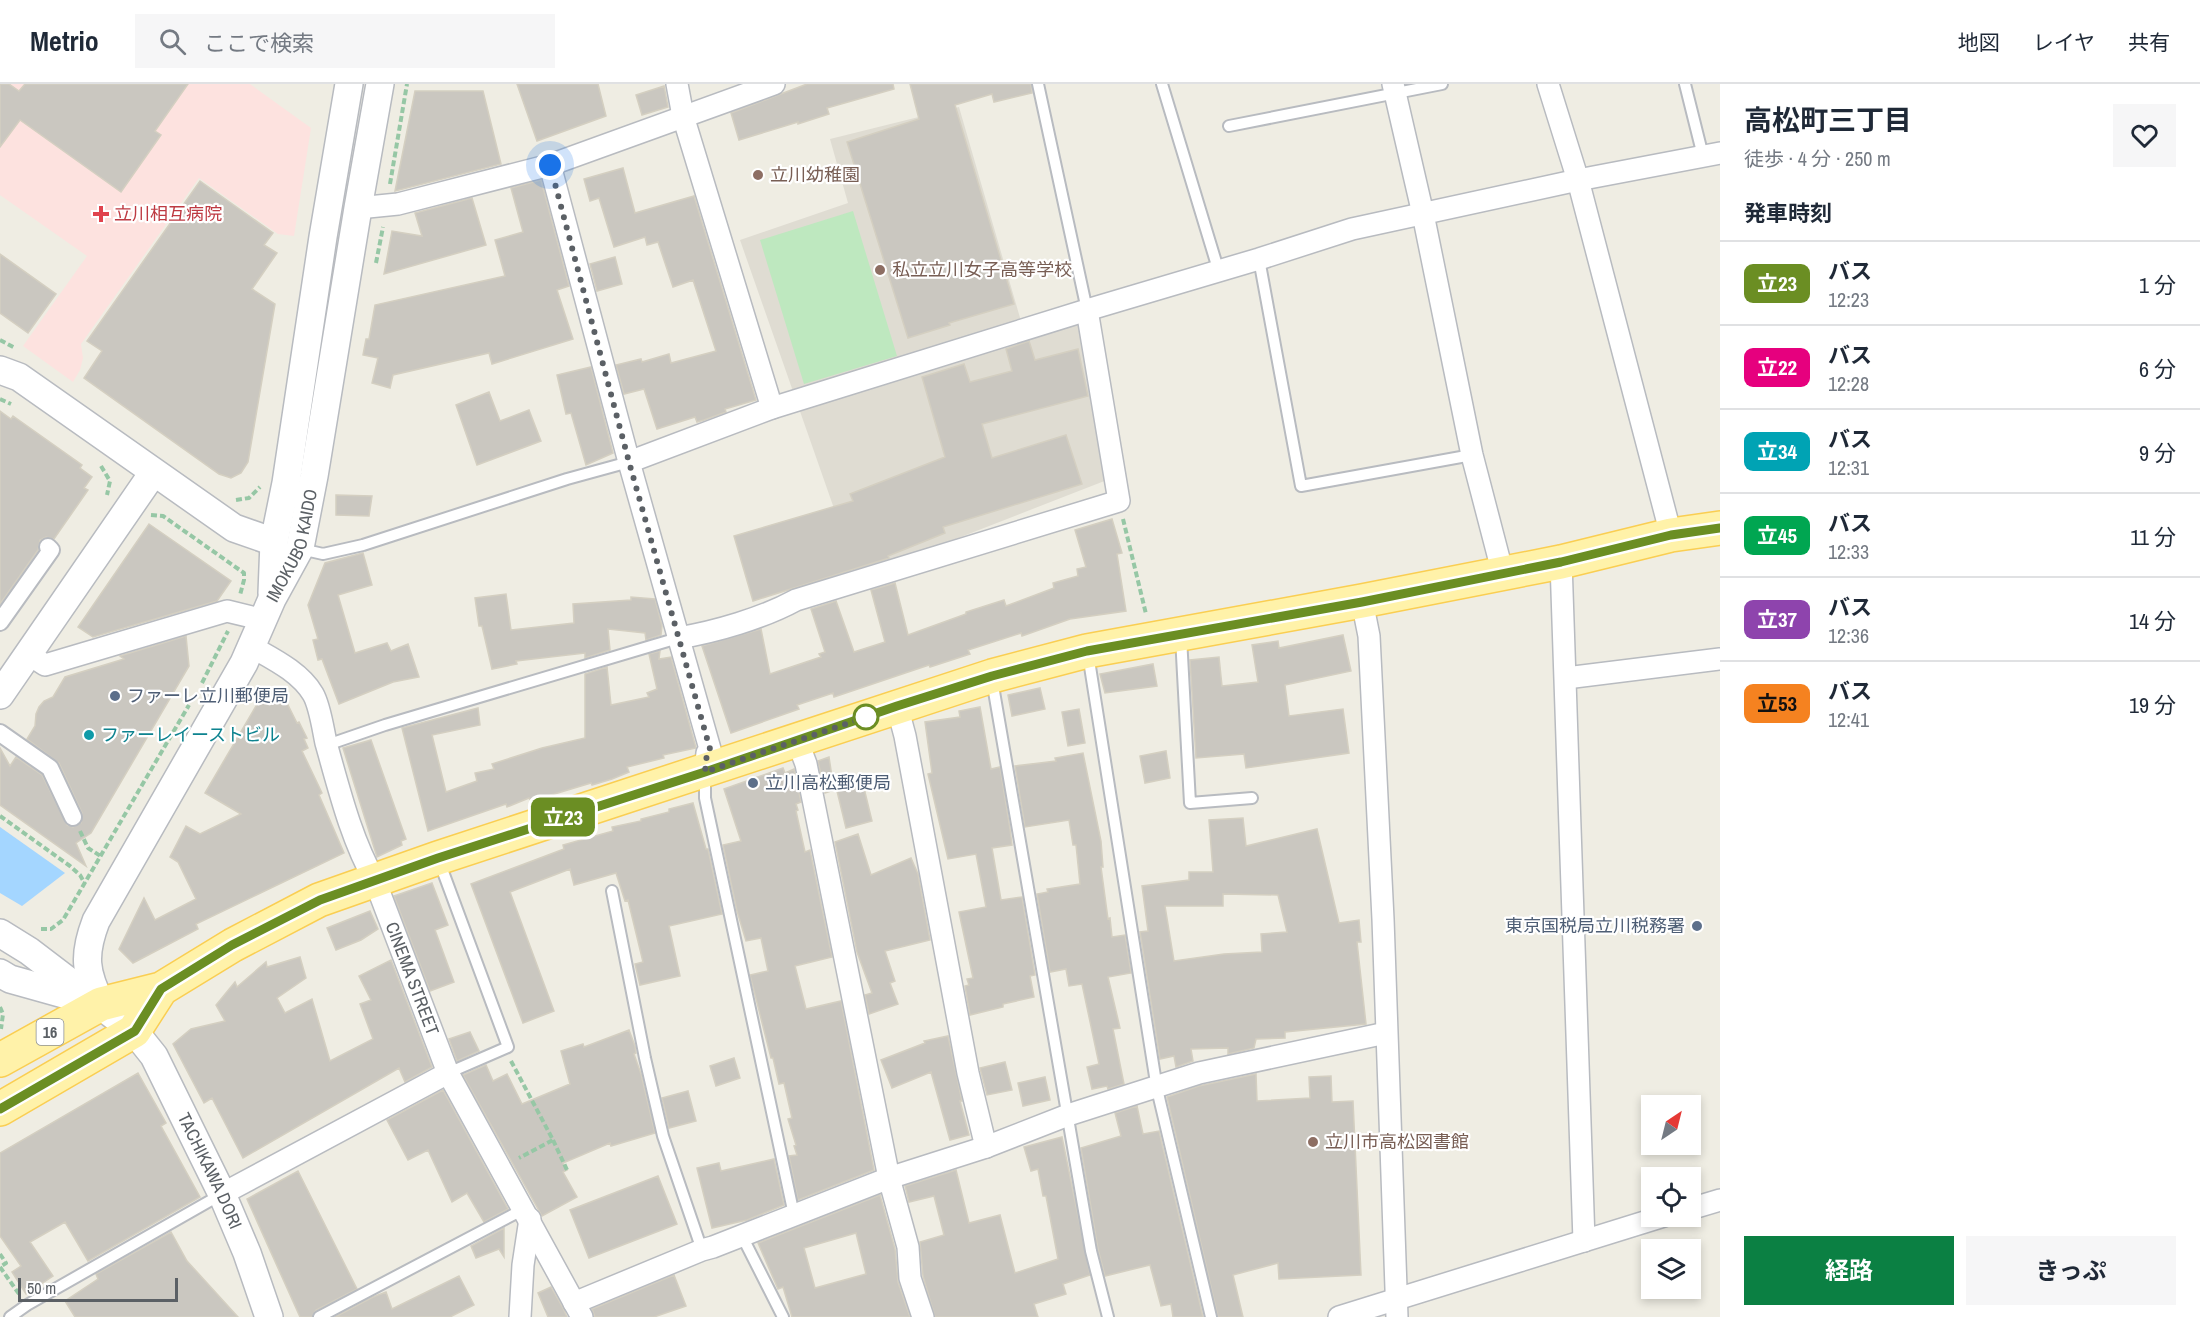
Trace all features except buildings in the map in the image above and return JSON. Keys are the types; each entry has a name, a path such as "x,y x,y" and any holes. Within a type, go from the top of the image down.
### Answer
{"main road":[{"name":"16","path":"0,1060 101,1004 161,989 232,945 320,900 438,858 992,676 1087,651 1362,602 1561,562 1671,535 1720,528"},
{"name":"16","path":"0,1109 135,1031 161,989"}],"street":[{"name":"IMOKUBO KAIDO","path":"287,545 274,483 323,237 349,84"},
{"name":"IMOKUBO KAIDO","path":"268,610 287,545 314,476 380,84"},
{"path":"677,84 683,116 771,408"},
{"path":"358,208 398,204 550,165 774,84"},
{"path":"1548,84 1578,180 1671,535"},
{"path":"1394,89 1423,214 1472,455 1503,574"},
{"path":"629,462 771,408 1087,310 1259,260 1352,229 1578,180 1711,155"},
{"path":"550,165 629,462 710,749 707,753 705,772"},
{"path":"678,638 703,633 783,607 796,600 1119,501 1087,310"},
{"path":"0,370 19,377 234,528 287,545"},
{"path":"0,695 153,473"},
{"path":"0,622 51,550 48,547"},
{"path":"1561,562 1584,1241"},
{"path":"1362,602 1369,636 1383,919 1396,1308"},
{"path":"28,654 45,665 227,611 268,610 252,647 96,921 89,939 86,962 90,983 101,1004"},
{"name":"CINEMA STREET","path":"252,647 284,666 314,695 362,858 375,881 448,1073 578,1310"},
{"path":"1566,678 1720,659"},
{"path":"897,706 968,1073 986,1147"},
{"path":"0,733 50,768 73,817"},
{"path":"798,740 806,764 889,1178 908,1247 910,1278 923,1317"},
{"name":"TACHIKAWA DORI","path":"0,933 29,951 135,1031 154,1056 222,1194 247,1253 269,1317"},
{"path":"0,973 10,979 101,1004"},
{"path":"578,1310 702,1250 889,1178 986,1147 1068,1115 1157,1089 1199,1073 1386,1033"},
{"path":"222,1194 448,1073"},
{"path":"1701,1206 1720,1200"},
{"path":"520,1317 526,1214"},
{"path":"1339,1317 1396,1308 1584,1241 1641,1223"}],"lane":[{"path":"1038,84 1087,310"},
{"path":"1162,84 1219,272"},
{"path":"1229,126 1394,89 1442,84"},
{"path":"1685,84 1711,155"},
{"path":"1259,260 1300,486 1472,455"},
{"path":"287,545 323,554 363,545 567,479 629,462"},
{"path":"1181,634 1191,803 1252,798"},
{"path":"327,745 385,725 678,638"},
{"path":"1087,651 1157,1089 1211,1317"},
{"path":"992,676 1090,1251 1108,1317"},
{"path":"705,772 705,798 794,1215"},
{"path":"438,858 508,1047 448,1073"},
{"path":"612,891 663,1136 702,1250"},
{"path":"10,1317 27,1305 222,1194"},
{"path":"319,1317 526,1214"},
{"path":"742,1236 783,1317"}],"path":[{"path":"0,340 19,350"},
{"path":"0,399 17,408"},
{"path":"94,461 103,468 110,481 107,495 100,505"},
{"path":"226,496 237,501 249,498 259,489 274,483"},
{"path":"1119,501 1147,617"},
{"path":"163,516 244,573 235,612 223,644 197,691"},
{"path":"34,928 51,929 58,925 102,857 191,702"},
{"path":"0,816 70,866 80,875 85,884"},
{"path":"81,834 88,848 102,857"},
{"path":"0,1007 3,1014 3,1025 0,1032"},
{"path":"508,1047 509,1059 567,1170"},
{"path":"500,1169 552,1140"},
{"path":"0,1254 6,1263 0,1267 27,1305"}],"shaded area":[{"name":"立川相互病院","path":"0,84 250,84 311,128 294,236 278,234 199,178 81,344 83,358 80,370 73,382 23,346 87,256 0,195"},
{"path":"959,107 1025,335 1077,321 1107,480 858,577 740,240 848,203 830,139"}],"green space":[{"path":"853,211 897,356 804,384 760,240"}],"water":[{"path":"0,827 65,873 22,906 0,893"}],"bus line":[{"name":"立23","path":"0,1109 135,1031 161,989 232,945 320,900 438,858 705,772 897,706 992,676 1087,651 1362,602 1561,562 1671,535 1720,528"}],"place":[{"name":"立川幼稚園","path":"758,175"},
{"name":"立川相互病院","path":"101,214"},
{"name":"私立立川女子高等学校","path":"880,270"},
{"name":"ファーレ立川郵便局","path":"115,696"},
{"name":"ファーレイーストビル","path":"89,735"},
{"name":"立川高松郵便局","path":"753,783"},
{"name":"東京国税局立川税務署","path":"1697,926"},
{"name":"立川市高松図書館","path":"1313,1142"}],"route":[{"path":"550,165 629,462 710,749 707,753 705,772 866,717"}]}
